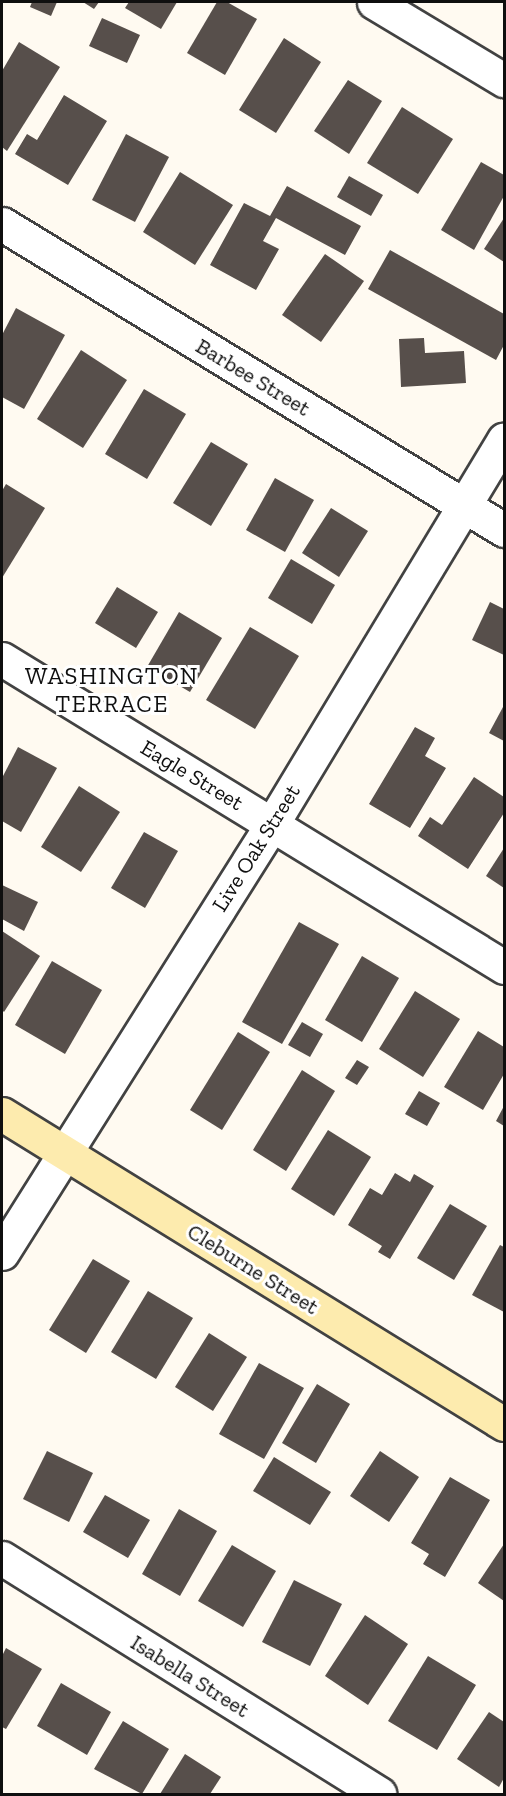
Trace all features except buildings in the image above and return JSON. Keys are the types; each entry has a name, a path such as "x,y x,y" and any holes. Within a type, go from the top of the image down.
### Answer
{"main road":[{"name":"Cleburne Street","path":"2,1114 504,1424"}],"street":[{"path":"374,2 504,80"},
{"name":"Barbee Street","path":"2,224 504,530"},
{"name":"Live Oak Street","path":"2,1253 63,1152 272,824 504,439"},
{"name":"Eagle Street","path":"2,659 504,967"},
{"name":"Isabella Street","path":"2,1558 379,1794"}],"district":[{"name":"WASHINGTON TERRACE","path":"112,690"}]}
